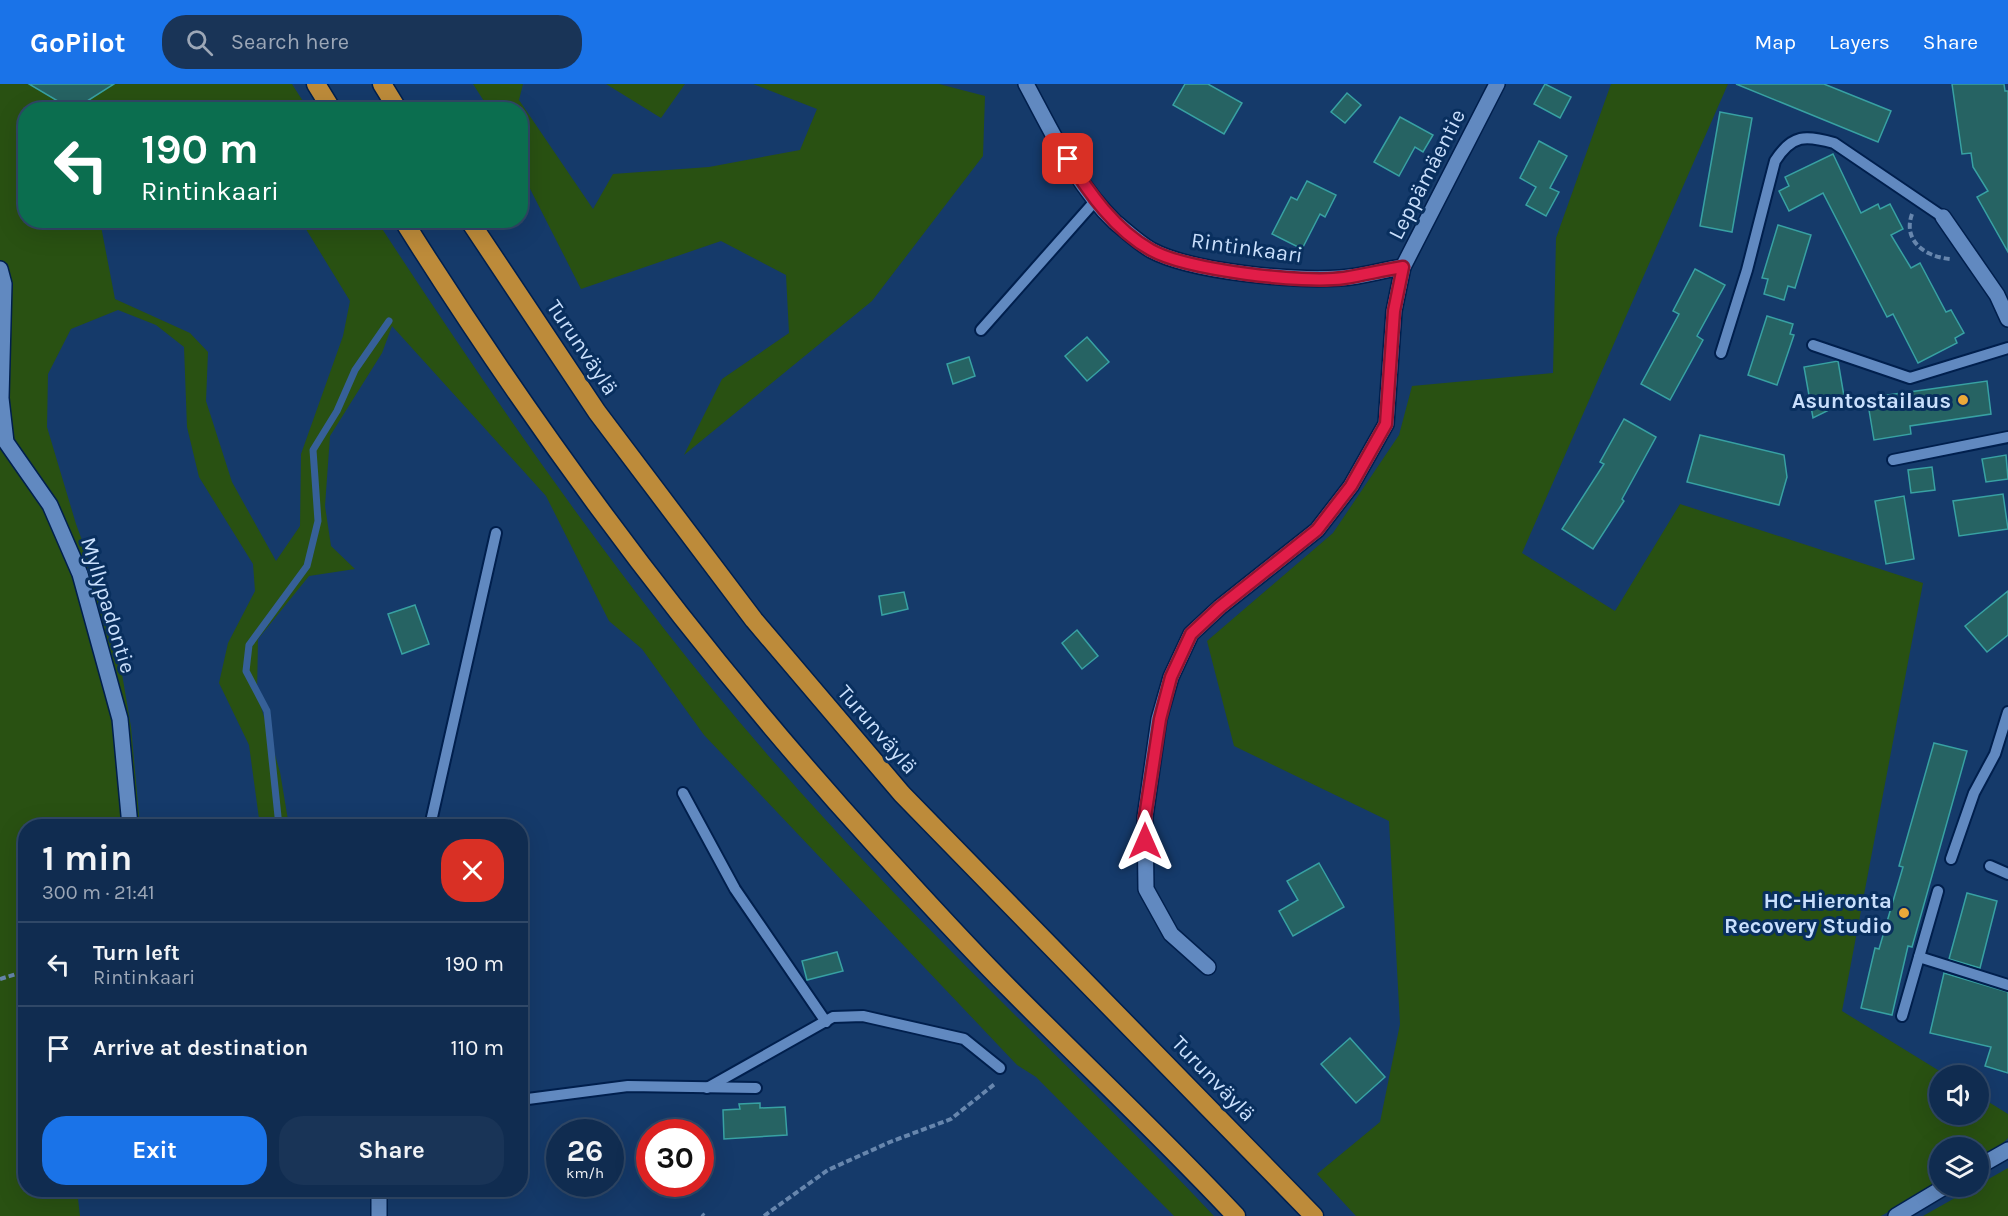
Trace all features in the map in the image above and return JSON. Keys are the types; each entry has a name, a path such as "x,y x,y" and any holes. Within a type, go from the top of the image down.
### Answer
{"highway":[{"path":"316,84 327,102"},
{"path":"382,84 393,102"},
{"path":"408,228 555,447 719,663 873,843 1009,988 1160,1135 1236,1216"},
{"name":"Turunväylä","path":"474,228 597,412 754,620 902,794 1314,1216"}],"street":[{"name":"Rintinkaari","path":"1026,84 1077,174 1096,200 1115,221 1151,250 1187,264 1301,280 1343,278 1403,267"},
{"name":"Leppämäentie","path":"1208,967 1171,934 1146,889 1145,817 1160,719 1171,677 1191,634 1220,607 1317,530 1351,486 1386,424 1394,311 1403,267 1497,84"},
{"path":"1943,217 1997,295 2008,320"},
{"name":"Myllypadontie","path":"0,269 4,284 1,399 6,442 50,505 80,574 120,719 129,819"},
{"path":"1989,1161 2008,1150"},
{"path":"1896,1216 1929,1196"},
{"path":"379,1197 379,1216"}],"lane":[{"path":"1721,353 1747,270 1775,161 1783,148 1796,139 1813,138 1834,143 1943,217"},
{"path":"981,330 1096,200"},
{"path":"1813,345 1910,378 2008,348"},
{"path":"1893,460 2008,437"},
{"path":"432,819 496,533"},
{"path":"1951,859 1974,793 1995,754 2008,712"},
{"path":"683,793 735,889 826,1022"},
{"path":"1990,866 2008,874"},
{"path":"1902,1016 1938,891"},
{"path":"1918,957 2008,985"},
{"path":"706,1088 833,1017 863,1016 964,1039 1000,1068"},
{"path":"528,1099 628,1086 756,1088"}],"path":[{"path":"1921,202 1910,217 1912,236 1925,252 1935,258 1950,259 1956,269"},
{"path":"0,979 18,973"},
{"path":"764,1216 828,1170 951,1119 996,1083 1000,1068"}],"green space":[{"path":"0,84 292,84 304,102 18,102 18,228 101,228 115,299 190,333 208,352 206,401 232,482 276,561 300,526 301,454 343,336 350,301 305,228 382,228 480,376 588,529 702,676 762,748 871,869 1214,1216 1174,1216 1036,1077 1017,1065 704,735 642,649 609,621 546,496 392,326 382,353 330,436 325,506 331,546 355,569 309,576 258,639 257,693 280,772 288,819 259,819 249,745 219,683 228,643 255,591 253,564 199,477 187,427 184,347 156,325 118,310 71,329 48,374 47,427 76,524 114,627 131,727 139,819 18,819 18,1197 78,1197 80,1216 0,1216"},
{"path":"473,84 523,84 520,102 485,102"},
{"path":"606,84 685,84 661,118"},
{"path":"753,84 939,84 985,96 983,156 872,301 684,455 722,379 789,333 786,275 721,241 581,289 528,185 528,113 593,209 613,174 709,167 800,150 817,109"},
{"path":"1611,84 1728,84 1522,553 1615,611 1680,504 1923,583 1842,1011 1930,1065 1929,1125 1989,1125 1989,1102 2008,1114 2008,1138 1989,1155 1989,1137 1929,1137 1929,1190 1881,1216 1356,1216 1317,1174 1380,1122 1400,1024 1389,821 1234,746 1207,641 1333,533 1399,435 1412,386 1553,373 1556,238"},
{"path":"2008,1168 2008,1216 1923,1216 1957,1197 1989,1197 1989,1179"}],"building":[{"path":"29,84 114,84 86,102 59,102"},
{"path":"1185,84 1208,84 1242,103 1224,134 1173,105"},
{"path":"1545,84 1571,97 1560,118 1534,104"},
{"path":"1736,84 1824,84 1891,111 1878,142"},
{"path":"1952,84 2004,84 2005,91 2008,91 2008,252 1977,197 1988,191 1973,167 1971,153 1962,154"},
{"path":"1347,93 1361,105 1345,123 1331,112"},
{"path":"1720,112 1752,118 1732,232 1700,226"},
{"path":"1400,117 1433,135 1423,152 1415,147 1399,176 1374,162"},
{"path":"1539,141 1567,156 1550,188 1559,192 1546,216 1526,205 1536,187 1520,178"},
{"path":"1833,154 1861,213 1878,204 1880,209 1890,204 1903,229 1891,235 1911,268 1920,263 1946,312 1951,310 1964,333 1955,338 1957,343 1918,363 1893,314 1887,317 1823,193 1789,211 1779,191 1789,186 1785,177"},
{"path":"1307,181 1336,195 1325,217 1320,214 1302,249 1272,234 1291,197 1297,200"},
{"path":"1778,225 1811,235 1795,288 1788,286 1784,300 1764,294 1768,279 1762,278"},
{"path":"1695,269 1725,285 1697,336 1703,340 1670,400 1641,384 1679,314 1673,311"},
{"path":"1767,316 1793,324 1790,334 1794,335 1777,385 1748,375"},
{"path":"1087,337 1109,362 1087,381 1065,356"},
{"path":"969,357 975,376 953,384 947,364"},
{"path":"1838,361 1845,402 1813,418 1804,367"},
{"path":"1987,381 1991,414 1910,426 1911,434 1874,440 1867,398"},
{"path":"1624,419 1656,437 1622,499 1624,501 1593,549 1562,529 1604,464 1600,462"},
{"path":"1700,435 1784,455 1787,477 1779,505 1687,482"},
{"path":"2006,455 2008,479 1986,482 1982,459"},
{"path":"1932,467 1935,490 1911,493 1908,470"},
{"path":"2003,494 2008,529 1959,536 1953,501"},
{"path":"1904,496 1914,559 1886,564 1875,501"},
{"path":"2008,591 2008,635 1987,652 1965,626"},
{"path":"904,592 908,609 882,615 879,596"},
{"path":"415,605 429,644 402,654 388,614"},
{"path":"1077,630 1098,656 1082,669 1062,643"},
{"path":"1934,743 1967,751 1912,947 1908,946 1892,1015 1861,1008 1875,948 1879,949 1903,867 1899,866"},
{"path":"1319,863 1344,907 1293,936 1279,911 1298,900 1287,881"},
{"path":"1967,893 1997,901 1980,968 1949,959"},
{"path":"837,952 843,971 807,980 802,961"},
{"path":"1944,973 2008,992 2008,1073 1985,1065 1991,1047 1930,1033"},
{"path":"1350,1038 1385,1077 1356,1103 1321,1064"},
{"path":"760,1103 760,1108 785,1107 787,1135 724,1139 723,1110 740,1109 739,1104"}],"waterway":[{"path":"278,819 267,711 246,671 249,645 307,566 318,521 313,450 337,411 355,370 389,321"}],"place":[{"name":"Asuntostailaus","path":"1963,400"},
{"name":"HC-Hieronta Recovery Studio","path":"1904,913"}],"route":[{"path":"1068,159 1096,200 1115,221 1151,250 1187,264 1301,280 1343,278 1403,267 1394,311 1386,424 1351,486 1317,530 1220,607 1191,634 1171,677 1160,719 1145,817 1145,841"}]}
